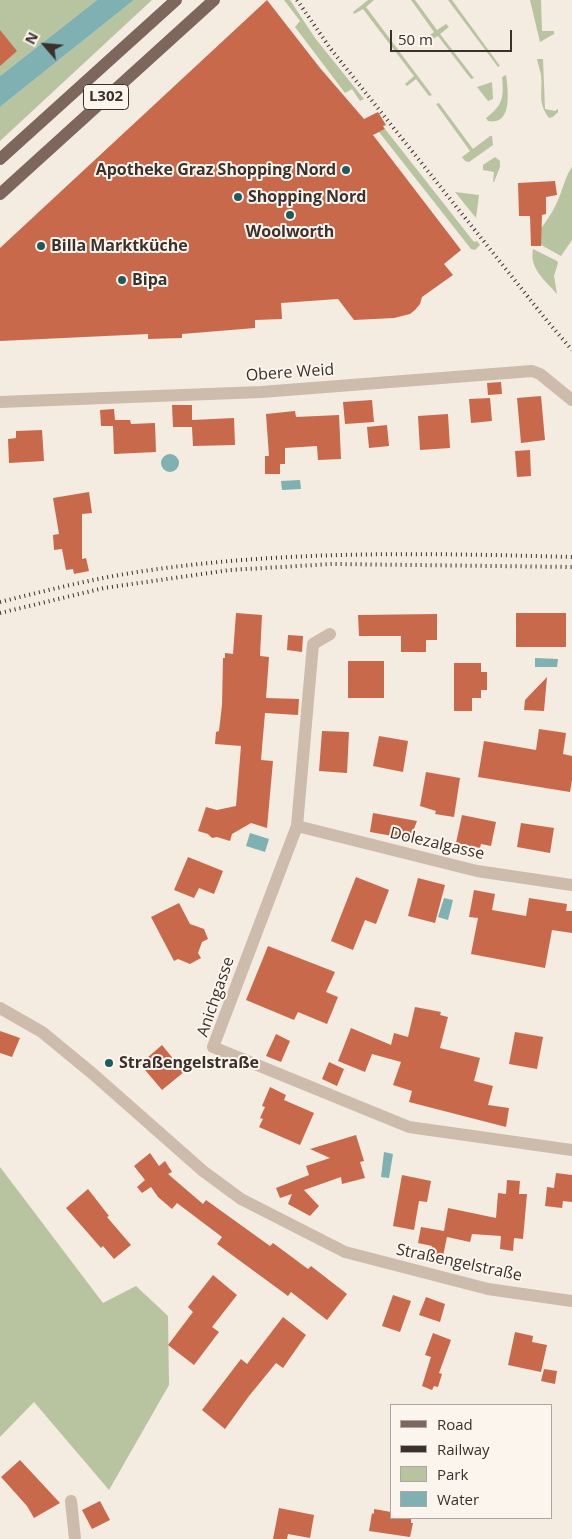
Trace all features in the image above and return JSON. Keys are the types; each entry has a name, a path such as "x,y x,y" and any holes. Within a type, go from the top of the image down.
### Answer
{"main road":[{"name":"L302","path":"0,159 176,0"},
{"name":"L302","path":"0,194 214,0"}],"street":[{"name":"Obere Weid","path":"0,402 261,392 532,371 540,374 572,400"},
{"name":"Anichgasse","path":"330,634 313,644 297,826 213,1047 409,1127 572,1150"},
{"name":"Dolezalgasse","path":"297,826 477,871 572,885"},
{"name":"Straßengelstraße","path":"0,1008 42,1032 94,1074 203,1171 241,1199 293,1226 345,1252 392,1265 488,1289 572,1301"},
{"path":"71,1501 74,1539"}],"green space":[{"path":"0,0 97,0 0,76"},
{"path":"134,0 152,0 0,141 0,107"},
{"path":"284,0 290,0 315,38 364,99 360,101 352,89 345,93 295,27 300,21"},
{"path":"368,0 374,0 366,7 432,95 429,96 416,79 407,86 405,84 414,76 363,9 354,14 353,12"},
{"path":"411,0 415,0 437,30 446,24 449,27 440,34 474,78 471,79 438,36 428,42 426,38 434,32"},
{"path":"448,0 452,0 500,66 498,67"},
{"path":"530,0 541,0 542,31 554,31 554,34 540,42"},
{"path":"537,59 543,59 545,109 555,111 558,109 558,112 553,117 549,118 543,107 541,75"},
{"path":"506,75 508,97 505,113 502,118 496,121 488,121 486,118 496,109 501,100 503,90 502,77"},
{"path":"492,82 493,99 488,101 477,87"},
{"path":"439,103 473,149 490,136 492,136 493,145 469,162 465,161 462,157 470,151 436,104"},
{"path":"385,129 474,242 477,241 480,245 475,250 471,249 379,132"},
{"path":"495,157 500,161 500,167 493,182 494,172 483,170 483,165"},
{"path":"572,167 572,240 561,256 532,240 553,211"},
{"path":"455,192 479,195 476,218"},
{"path":"533,249 557,261 554,276 557,294 539,274 533,262"},
{"path":"0,1167 103,1303 136,1286 168,1316 169,1385 109,1490 34,1402 0,1437"}],"water":[{"path":"97,0 134,0 0,107 0,76"},
{"path":"170,454 176,457 179,463 176,469 170,472 164,469 161,463 164,457"},
{"path":"300,480 301,489 282,490 281,481"},
{"path":"535,658 558,659 557,667 535,667"},
{"path":"250,833 269,839 265,852 246,846"},
{"path":"444,898 453,900 448,920 438,917"},
{"path":"384,1152 393,1154 389,1178 381,1177"}],"building":[{"name":"Shopping Nord","path":"267,0 320,68 364,119 378,112 386,125 383,126 385,129 373,135 461,250 444,264 453,275 422,297 420,304 410,314 394,318 354,320 338,299 281,303 282,319 255,320 255,328 182,334 182,338 148,339 148,334 0,341 0,248"},
{"path":"0,30 17,51 0,66"},
{"path":"555,181 557,195 546,197 546,214 542,215 541,246 531,246 530,216 519,216 518,183"},
{"path":"501,382 502,394 488,395 487,383"},
{"path":"541,396 545,440 521,443 517,398"},
{"path":"490,398 492,421 471,423 469,399"},
{"path":"372,400 374,422 345,424 343,402"},
{"path":"172,405 192,405 192,420 234,418 235,445 193,446 192,427 173,427"},
{"path":"114,409 115,420 130,420 131,424 155,423 156,452 114,454 113,426 101,426 100,410"},
{"path":"295,411 296,417 339,415 341,459 318,460 317,446 285,448 285,464 280,464 280,474 265,474 265,456 269,456 266,414"},
{"path":"448,414 450,448 420,450 418,416"},
{"path":"387,425 389,446 369,448 367,427"},
{"path":"42,430 44,461 9,463 8,439 16,438 16,431"},
{"path":"530,450 531,476 517,477 515,451"},
{"path":"89,492 92,513 82,514 82,559 86,558 89,571 74,574 73,569 66,570 62,549 54,550 53,535 59,534 53,498"},
{"path":"236,613 262,615 260,656 269,657 266,698 299,699 298,715 265,713 261,760 273,761 267,828 251,823 232,834 230,841 217,837 212,838 208,834 198,831 206,807 217,810 236,806 241,746 215,744 216,732 219,731 222,705 223,658 225,658 225,653 233,654"},
{"path":"516,613 566,613 566,647 516,647"},
{"path":"437,614 437,640 426,640 426,652 401,652 401,636 359,636 358,615"},
{"path":"288,635 303,636 302,652 287,650"},
{"path":"348,661 384,661 384,698 348,698"},
{"path":"454,663 481,663 481,672 487,672 487,690 481,690 481,698 472,698 472,711 454,711"},
{"path":"547,677 544,711 524,710 525,700"},
{"path":"539,729 566,733 563,754 572,756 570,792 478,777 484,741 536,750"},
{"path":"322,731 349,732 347,773 319,771"},
{"path":"379,736 408,741 403,772 373,766"},
{"path":"426,772 460,778 454,817 435,814 436,811 420,806"},
{"path":"373,813 417,821 410,839 370,832"},
{"path":"462,815 496,822 491,846 481,844 480,848 456,843"},
{"path":"521,823 554,828 550,853 517,847"},
{"path":"188,857 223,871 214,894 199,888 194,898 174,890"},
{"path":"356,877 389,890 376,924 365,920 353,950 331,941"},
{"path":"418,878 445,885 435,923 408,916"},
{"path":"474,890 495,894 492,910 526,916 529,898 567,904 566,911 572,911 572,933 552,930 545,968 471,954 478,918 469,917"},
{"path":"179,903 190,924 204,929 208,939 202,942 198,953 201,958 190,964 178,959 174,961 151,917"},
{"path":"268,946 335,972 326,992 338,997 327,1024 298,1012 294,1020 246,1000"},
{"path":"415,1007 441,1012 440,1015 448,1017 440,1048 480,1058 474,1081 493,1086 488,1105 509,1108 506,1127 409,1102 412,1091 393,1085 401,1062 372,1054 365,1072 338,1061 351,1028 391,1045 394,1033 408,1037"},
{"path":"0,1031 20,1038 12,1057 0,1053"},
{"path":"515,1032 543,1037 537,1069 509,1064"},
{"path":"276,1034 290,1041 281,1062 266,1056"},
{"path":"162,1045 184,1072 162,1090 140,1064"},
{"path":"329,1062 344,1069 337,1086 322,1079"},
{"path":"270,1087 286,1095 284,1100 314,1113 300,1145 259,1127 263,1119 260,1118 265,1107 262,1106"},
{"path":"356,1135 364,1161 360,1162 365,1178 342,1184 341,1177 304,1190 319,1206 310,1216 288,1204 292,1194 280,1198 276,1188 309,1175 306,1166 330,1158 310,1149"},
{"path":"150,1153 159,1166 165,1161 172,1172 168,1174 203,1204 206,1200 270,1246 273,1243 308,1269 311,1266 347,1294 327,1320 291,1292 288,1296 217,1244 222,1237 177,1203 172,1209 158,1197 151,1187 142,1193 137,1187 145,1180 134,1166"},
{"path":"556,1173 572,1175 572,1202 563,1201 562,1208 545,1206 547,1187 554,1188"},
{"path":"402,1175 431,1181 427,1202 419,1201 414,1230 393,1226"},
{"path":"507,1180 520,1181 519,1194 527,1194 523,1239 514,1238 513,1251 500,1249 501,1236 472,1234 470,1242 447,1237 443,1256 431,1254 432,1246 418,1243 421,1227 444,1231 448,1208 496,1218 498,1193 506,1194"},
{"path":"88,1189 109,1216 107,1217 131,1245 114,1259 103,1246 101,1248 66,1208"},
{"path":"213,1275 237,1295 212,1327 219,1332 194,1365 168,1345 193,1312 188,1307"},
{"path":"393,1295 411,1301 400,1332 382,1326"},
{"path":"426,1297 445,1304 440,1322 419,1315"},
{"path":"283,1317 306,1335 283,1368 276,1363 225,1429 202,1410 241,1359 247,1364"},
{"path":"515,1332 533,1336 532,1342 547,1345 541,1372 508,1365"},
{"path":"433,1333 451,1340 439,1373 442,1374 438,1387 434,1386 432,1390 422,1386 431,1357 425,1355"},
{"path":"544,1369 557,1371 555,1384 541,1381"},
{"path":"20,1460 60,1503 34,1518 27,1506 1,1477"},
{"path":"100,1501 110,1520 92,1529 82,1510"},
{"path":"279,1508 314,1515 310,1538 288,1534 287,1539 273,1539"},
{"path":"374,1509 390,1512 390,1519 411,1519 411,1523 413,1523 410,1537 369,1531 372,1513 374,1514"}],"railway":[{"path":"297,0 330,48 572,350"},
{"path":"0,602 126,574 251,559 411,554 572,557"},
{"path":"0,613 104,588 230,570 332,564 572,567"}],"place":[{"name":"Apotheke Graz Shopping Nord","path":"346,170"},
{"name":"Shopping Nord","path":"238,197"},
{"name":"Woolworth","path":"290,215"},
{"name":"Billa Marktküche","path":"41,246"},
{"name":"Bipa","path":"122,280"},
{"name":"Straßengelstraße","path":"109,1063"}]}
